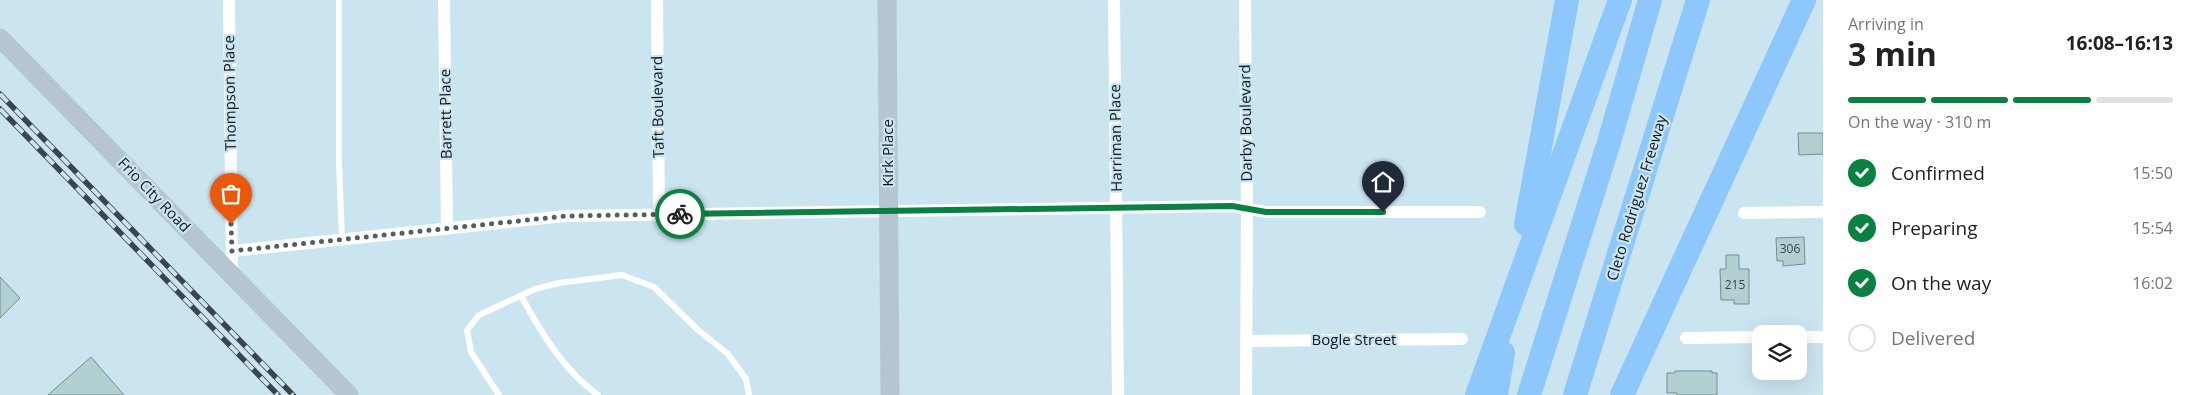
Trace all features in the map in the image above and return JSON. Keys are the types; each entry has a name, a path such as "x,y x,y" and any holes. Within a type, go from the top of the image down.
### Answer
{"highway":[{"path":"1496,395 1567,0"},
{"path":"1477,395 1620,0"},
{"path":"1529,395 1609,142 1650,0"},
{"name":"Cleto Rodriguez Freeway","path":"1575,395 1698,0"},
{"path":"1622,395 1804,0"}],"main road":[{"name":"Kirk Place","path":"886,0 890,395"},
{"name":"Frio City Road","path":"0,38 349,395"}],"street":[{"name":"Thompson Place","path":"228,0 232,275"},
{"name":"Barrett Place","path":"444,0 447,228"},
{"name":"Taft Boulevard","path":"657,0 659,215"},
{"name":"Harriman Place","path":"1114,0 1118,395"},
{"name":"Darby Boulevard","path":"1245,0 1248,209 1246,395"},
{"path":"232,251 566,216 1232,206 1266,212 1480,212"},
{"path":"1744,214 1823,212"},
{"path":"1686,338 1752,337"},
{"path":"1807,337 1823,337"},
{"name":"Bogle Street","path":"1246,341 1462,339"}],"lane":[{"path":"339,0 339,163 342,239"},
{"path":"499,395 471,352 467,330 480,315 535,290 559,283 622,274 654,287 698,330 728,354 746,379 749,395"},
{"path":"521,296 544,339 586,386 598,395"}],"building":[{"path":"1798,133 1823,133 1823,154 1799,155"},
{"path":"1804,237 1805,264 1783,266 1783,261 1777,261 1776,238"},
{"path":"1726,255 1739,255 1739,269 1749,269 1749,304 1734,304 1734,300 1721,300 1720,269 1726,269"},
{"path":"0,277 20,298 0,318"},
{"path":"91,357 124,395 48,395"},
{"path":"1675,371 1712,371 1712,373 1717,373 1717,395 1677,395 1677,393 1667,393 1667,373 1675,373"}],"railway":[{"path":"0,94 293,395"},
{"path":"0,109 278,395"}],"way so far":[{"path":"231,224 232,251 566,216 680,214"}],"route":[{"path":"680,214 1232,206 1266,212 1383,212"}]}
